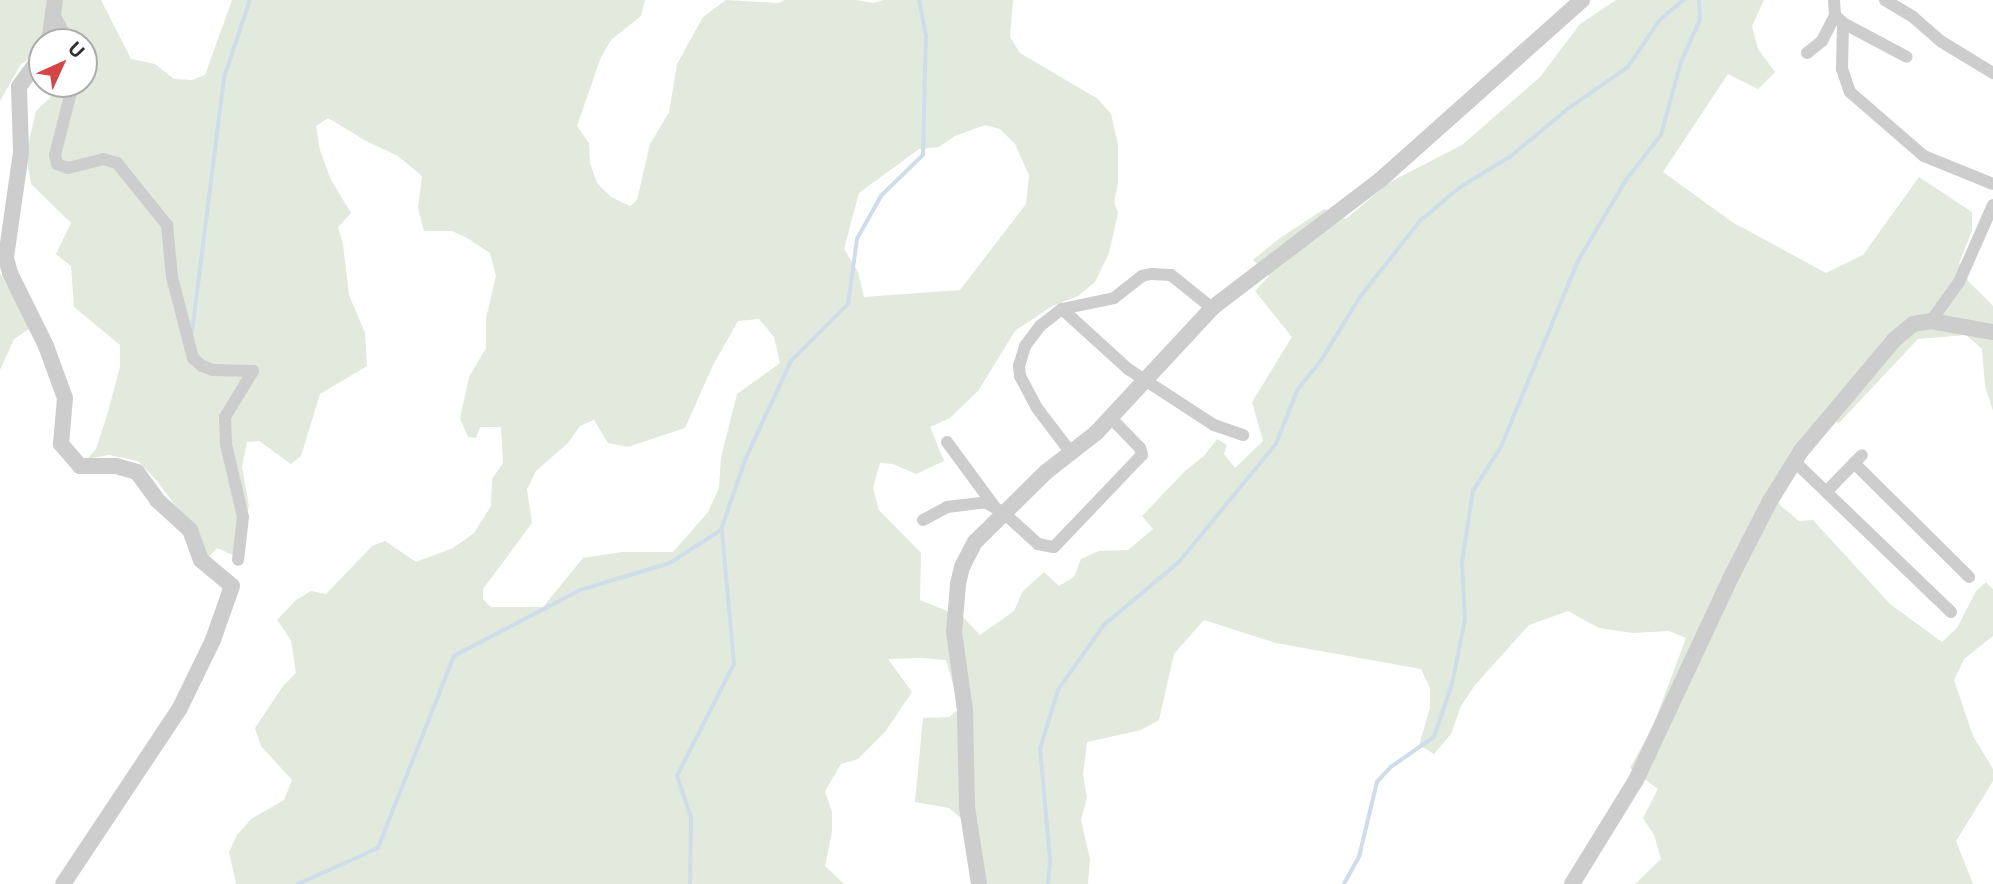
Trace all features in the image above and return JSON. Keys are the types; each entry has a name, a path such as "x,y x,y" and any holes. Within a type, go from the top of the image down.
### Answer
{"street":[{"path":"979,884 967,807 965,710 956,658 954,607 962,567 968,554 999,510 1072,454 1212,308 1379,181 1582,0"},
{"path":"1834,0 1839,19 1842,69 1850,92 1924,156 1993,184"},
{"path":"1885,0 1913,17 1942,42 1993,74"},
{"path":"51,28 54,7"},
{"path":"54,7 63,28"},
{"path":"1807,53 1822,41 1839,19"},
{"path":"1839,19 1907,57"},
{"path":"28,75 19,88 21,152 6,258 10,273 46,346 65,398 61,444 80,466 116,466 138,472 157,500 190,530 201,560 232,586 213,639 180,708 63,884"},
{"path":"69,98 55,155 57,164 68,168 103,159 117,163 167,225 172,277 192,358 213,370 251,369 253,372 225,417 227,454 243,517 238,561"},
{"path":"1931,321 1959,282 1993,205"},
{"path":"1072,454 1030,396 1019,366 1031,336 1062,309 1114,298 1142,276 1171,275 1212,308"},
{"path":"1062,309 1114,359 1143,380 1154,384 1214,425 1243,435"},
{"path":"1572,884 1636,780 1693,654 1770,501 1794,461 1894,340 1913,324 1931,321 1993,332"},
{"path":"923,520 957,504 985,502 999,510 1038,544 1054,547 1142,455 1140,448 1110,417"},
{"path":"947,442 999,510"},
{"path":"1827,491 1858,459 1969,576"},
{"path":"1794,461 1951,612"}],"shaded area":[{"path":"0,0 101,0 131,59 155,64 174,79 192,80 205,75 232,0 645,0 641,16 611,40 601,57 577,126 589,143 590,163 597,183 611,197 630,206 637,200 650,144 669,112 677,64 703,17 726,0 779,3 785,0 857,0 873,3 884,0 1013,0 1010,37 1020,53 1098,99 1111,114 1118,144 1118,183 1114,202 1118,213 1109,253 1095,282 1078,296 1052,306 1015,331 978,391 950,418 930,427 944,461 916,474 893,464 880,463 873,488 879,510 921,553 920,600 964,618 980,635 1014,611 1023,591 1044,572 1059,586 1074,577 1081,559 1099,551 1128,550 1153,529 1142,516 1185,471 1204,456 1217,439 1227,445 1224,454 1235,468 1263,441 1252,402 1292,337 1255,291 1269,276 1253,260 1280,238 1324,209 1346,219 1388,183 1462,145 1540,77 1580,24 1616,0 1764,0 1752,26 1758,49 1775,72 1758,89 1728,74 1663,172 1732,222 1826,273 1863,255 1919,177 1972,212 1972,231 1959,263 1969,282 1993,306 1993,411 1985,386 1982,349 1966,335 1918,339 1839,423 1822,415 1769,489 1781,506 1799,521 1813,520 1890,604 1942,642 1957,628 1976,591 1986,582 1993,589 1993,636 1964,659 1954,680 1973,736 1993,769 1993,781 1956,841 1973,884 1635,884 1661,859 1654,835 1643,818 1658,789 1630,768 1653,726 1686,638 1669,631 1633,633 1599,628 1568,611 1529,625 1475,685 1461,706 1451,734 1434,754 1419,745 1430,708 1430,688 1421,669 1276,643 1204,620 1174,654 1159,720 1141,730 1087,742 1083,774 1087,798 1081,820 1090,859 1088,884 973,884 962,819 949,808 915,802 923,718 949,717 960,708 946,660 921,658 888,659 912,692 885,732 858,759 841,764 825,791 832,812 832,832 825,866 844,884 236,884 229,852 237,835 251,819 284,800 292,780 261,746 255,728 283,686 296,673 291,640 277,620 296,600 311,591 326,594 372,546 385,541 416,562 453,548 474,533 491,506 492,479 503,463 501,427 480,427 476,438 468,437 460,418 469,377 486,348 486,318 496,276 490,253 452,231 424,231 418,208 422,176 398,156 328,118 316,126 320,150 331,180 351,213 338,227 343,244 349,295 365,333 367,366 320,394 301,456 291,464 259,441 247,442 242,467 249,506 239,535 237,557 217,548 208,558 190,526 158,482 138,461 109,455 87,459 96,449 108,412 120,367 120,345 74,307 71,266 56,254 71,223 31,184 26,154 36,111 50,98 98,98 98,28 28,28 28,60 21,64 0,101","holes":["985,125 1000,129 1015,144 1029,175 1026,204 960,290 864,297 858,272 844,249 859,193 919,149 939,147 955,136","759,319 774,337 780,363 737,394 721,457 719,488 708,512 673,552 622,552 583,558 543,607 491,607 483,599 483,589 532,523 527,489 536,471 568,443 580,426 594,420 608,443 628,447 685,428 713,365 738,321"]},
{"path":"0,273 32,327 14,339 0,370"}],"waterway":[{"path":"192,332 224,78 250,0"},
{"path":"298,884 378,848 454,656 580,590 670,563 721,530 746,458 791,361 848,304 857,239 881,196 923,155 926,36 919,0"},
{"path":"1048,884 1050,860 1040,749 1058,690 1104,625 1179,562 1276,444 1298,389 1322,359 1360,297 1420,221 1459,188 1511,156 1569,108 1628,67 1659,21 1683,0"},
{"path":"1344,884 1359,857 1377,782 1391,767 1434,737 1452,684 1465,620 1462,562 1473,491 1501,447 1578,261 1626,180 1661,135 1681,62 1700,20 1699,0"},
{"path":"690,884 691,818 677,776 734,664 722,531"}]}
